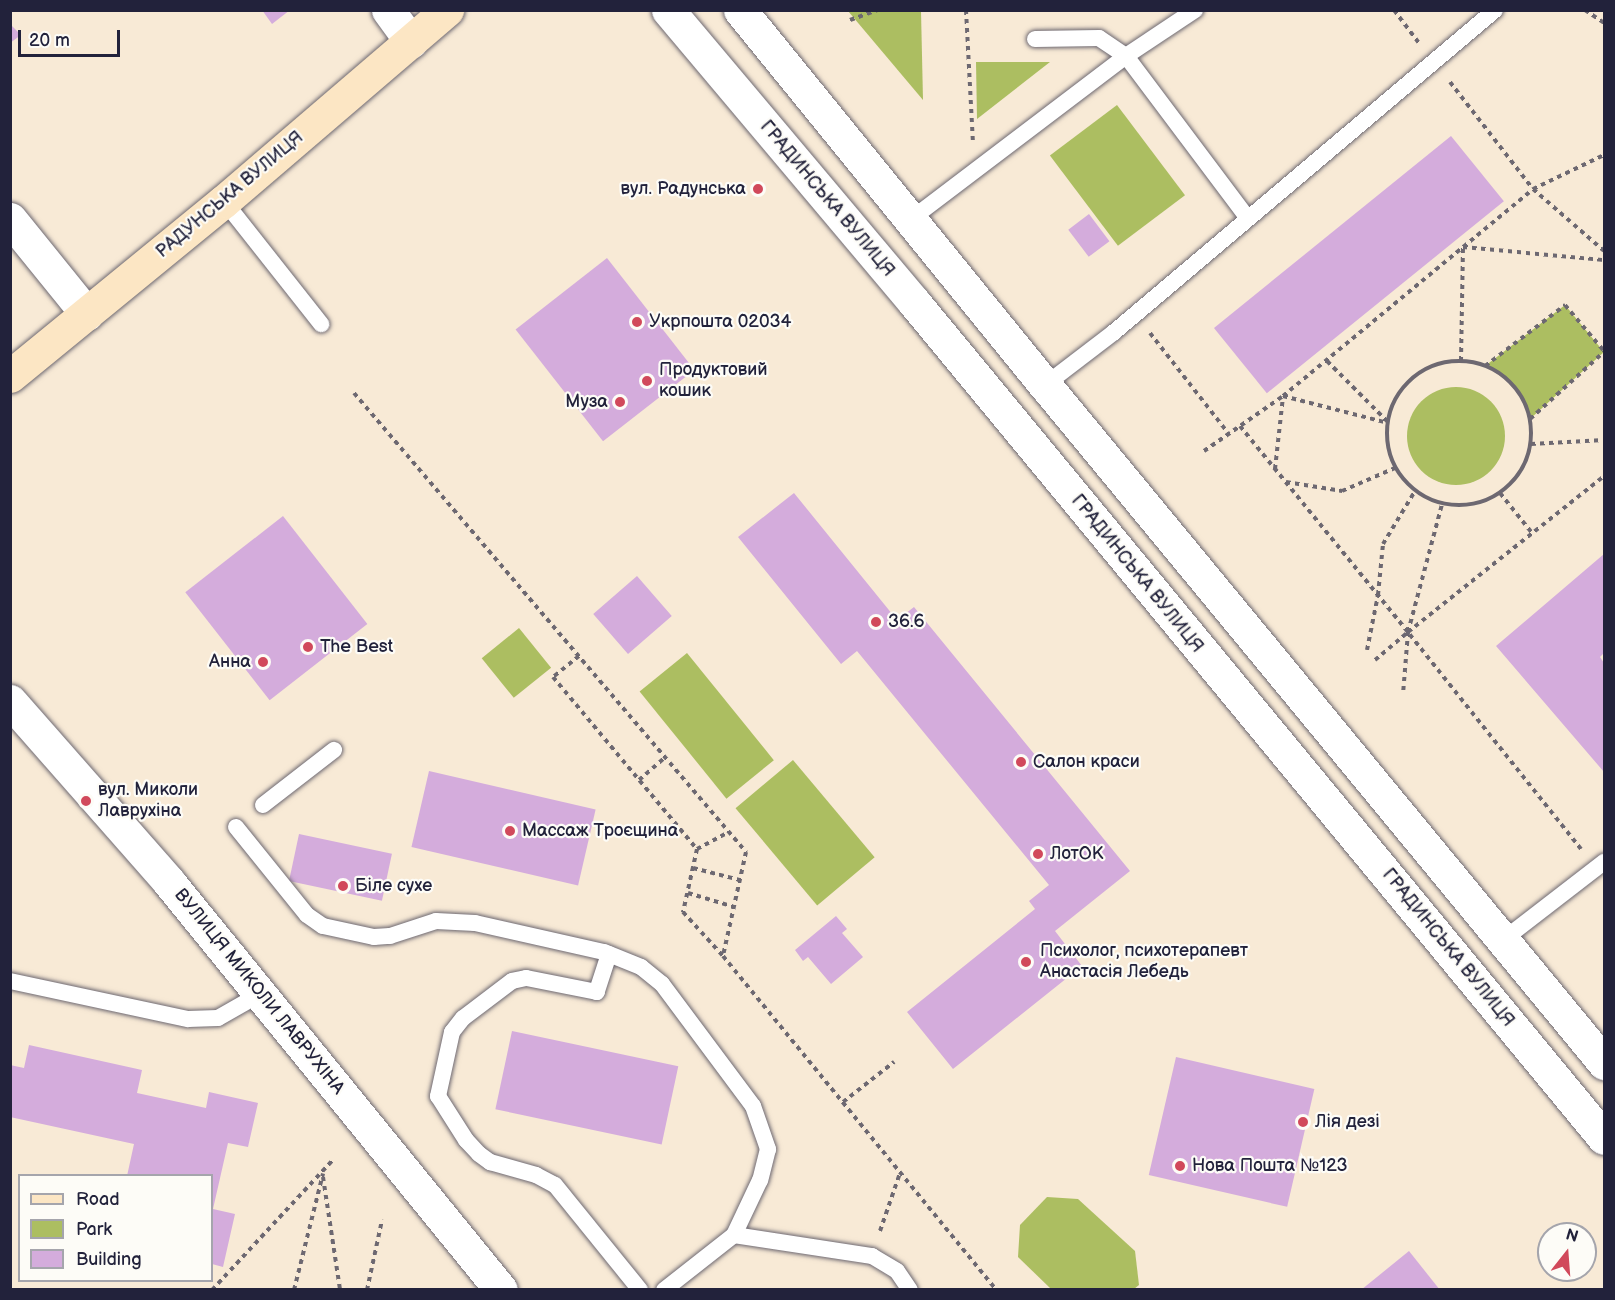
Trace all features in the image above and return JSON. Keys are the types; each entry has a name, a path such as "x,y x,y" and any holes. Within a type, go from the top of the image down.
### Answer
{"main road":[{"name":"РАДУНСЬКА ВУЛИЦЯ","path":"10,376 224,201 447,10"}],"street":[{"path":"388,10 411,42"},
{"name":"ГРАДИНСЬКА ВУЛИЦЯ","path":"668,10 920,310 1605,1138"},
{"path":"740,10 1045,386 1605,1063"},
{"path":"10,219 87,314"},
{"name":"ВУЛИЦЯ МИКОЛИ ЛАВРУХІНА","path":"10,700 168,881 501,1290"}],"lane":[{"path":"910,220 1126,56 1195,10"},
{"path":"1045,386 1113,333 1247,217 1496,10"},
{"path":"1035,39 1100,38 1126,56 1247,217"},
{"path":"224,201 321,324"},
{"path":"263,805 334,750"},
{"path":"236,827 307,915 323,926 352,933 390,936 436,921 475,922 609,954 641,967 662,984 753,1107 768,1149 760,1180 734,1234 664,1290"},
{"path":"1503,940 1601,865"},
{"path":"609,954 597,992 526,978 512,981 456,1023 438,1096 466,1140 479,1154 490,1162 536,1175 555,1185 640,1290"},
{"path":"10,981 188,1019 218,1018 260,994"},
{"path":"734,1234 872,1256 897,1271 910,1290"}],"path":[{"path":"850,20 877,10"},
{"path":"966,10 974,171"},
{"path":"1394,10 1533,189 1605,251"},
{"path":"1585,10 1605,23"},
{"path":"1204,451 1283,396 1327,361 1533,189 1605,155"},
{"path":"1463,247 1605,260"},
{"path":"1461,361 1463,247"},
{"path":"1485,366 1565,306 1605,352 1530,420"},
{"path":"1134,313 1229,434"},
{"path":"1327,361 1389,423"},
{"path":"1461,361 1485,366 1506,378 1522,397 1530,420 1531,444 1521,472 1500,493 1472,505 1442,504 1415,491 1395,468 1387,439 1390,409 1406,383 1432,366 1461,361"},
{"path":"354,393 746,852 723,957"},
{"path":"1283,396 1389,423"},
{"path":"1275,469 1283,396"},
{"path":"1240,426 1407,632 1601,865"},
{"path":"1531,444 1605,440"},
{"path":"1286,482 1342,491 1395,468"},
{"path":"1375,660 1407,632 1605,476"},
{"path":"1367,650 1378,595 1383,544 1415,491"},
{"path":"1500,493 1532,533"},
{"path":"1402,694 1407,632 1442,504"},
{"path":"579,656 553,676 697,849"},
{"path":"639,780 665,757"},
{"path":"697,849 729,832"},
{"path":"697,849 683,912 723,957 996,1290"},
{"path":"693,868 740,879"},
{"path":"688,892 734,907"},
{"path":"843,1102 894,1062"},
{"path":"212,1290 333,1160"},
{"path":"872,1256 900,1172"},
{"path":"294,1290 323,1173"},
{"path":"323,1173 340,1290"},
{"path":"367,1290 382,1220"}],"green space":[{"path":"848,11 921,11 923,100"},
{"path":"976,62 1050,62 977,119"},
{"path":"1117,105 1185,195 1118,246 1050,156"},
{"path":"1565,305 1604,352 1530,419 1522,397 1506,378 1485,366"},
{"path":"1456,387 1475,391 1491,401 1501,417 1505,436 1501,455 1491,471 1475,481 1456,485 1437,481 1421,471 1411,455 1407,436 1411,417 1421,401 1437,391"},
{"path":"519,628 551,668 514,698 482,658"},
{"path":"687,653 774,760 726,799 640,691"},
{"path":"793,760 875,857 817,905 736,808"},
{"path":"1047,1197 1078,1199 1135,1251 1139,1285 1134,1289 1051,1289 1018,1257 1020,1225"}],"building":[{"path":"262,10 290,10 272,24"},
{"path":"10,24 21,35 10,43"},
{"path":"1451,136 1504,201 1267,393 1214,328"},
{"path":"1089,214 1109,241 1089,257 1068,230"},
{"path":"607,258 694,370 603,441 516,329"},
{"path":"794,493 897,620 914,607 1130,871 1055,931 1082,966 953,1069 907,1012 1035,909 1029,901 1049,885 857,651 841,664 738,537"},
{"path":"283,516 367,624 270,700 185,592"},
{"path":"1604,554 1604,653 1600,657 1604,663 1604,772 1496,646"},
{"path":"637,576 672,616 628,654 593,614"},
{"path":"429,771 596,809 578,885 411,847"},
{"path":"299,834 392,854 382,901 289,881"},
{"path":"836,916 847,929 842,933 863,957 831,984 808,957 803,961 795,950"},
{"path":"512,1031 678,1066 662,1145 495,1109"},
{"path":"29,1045 142,1070 137,1093 206,1108 209,1092 258,1103 248,1147 228,1143 213,1209 213,1174 127,1174 134,1144 10,1117 10,1065 24,1068"},
{"path":"1176,1057 1314,1089 1287,1207 1149,1175"},
{"path":"213,1209 235,1214 223,1267 213,1264"},
{"path":"1409,1251 1440,1290 1361,1290"}],"place":[{"name":"вул. Радунська","path":"758,189"},
{"name":"Укрпошта 02034","path":"637,322"},
{"name":"Продуктовий кошик","path":"647,381"},
{"name":"Муза","path":"620,402"},
{"name":"36.6","path":"876,622"},
{"name":"The Best","path":"308,647"},
{"name":"Анна","path":"263,662"},
{"name":"Салон краси","path":"1021,762"},
{"name":"вул. Миколи Лаврухіна","path":"86,801"},
{"name":"Массаж Троєщина","path":"510,831"},
{"name":"ЛотОК","path":"1038,854"},
{"name":"Біле сухе","path":"343,886"},
{"name":"Психолог, психотерапевт Анастасія Лебедь","path":"1026,962"},
{"name":"Лія дезі","path":"1303,1122"},
{"name":"Нова Пошта №123","path":"1180,1166"}]}
